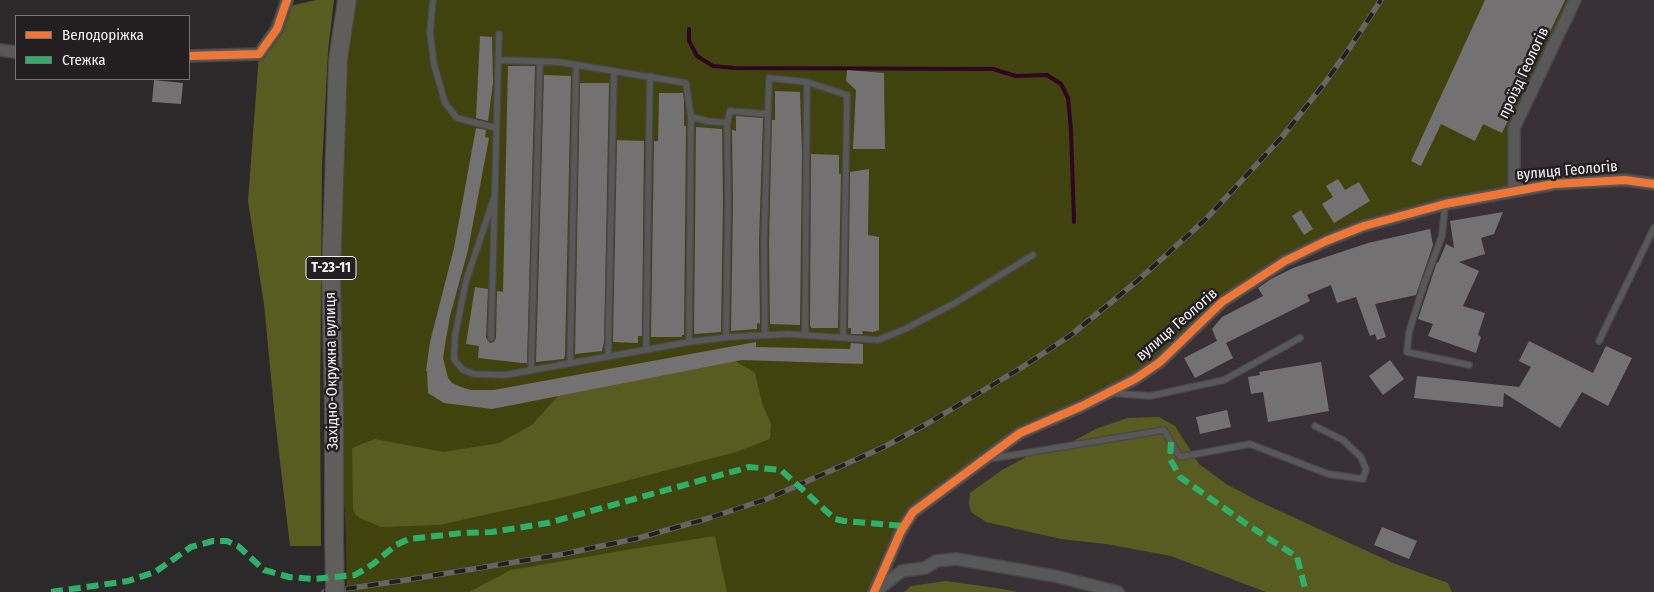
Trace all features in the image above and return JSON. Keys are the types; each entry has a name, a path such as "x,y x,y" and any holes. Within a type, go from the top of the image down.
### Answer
{"main road":[{"name":"Західно-Окружна вулиця","path":"335,592 331,276 338,60 347,0"}],"street":[{"path":"190,56 259,54 277,29 287,0"},
{"name":"проїзд Геологів","path":"1514,191 1514,128 1575,0"},
{"path":"0,50 15,52"},
{"name":"вулиця Геологів","path":"874,592 900,531 913,512 1020,433 1082,406 1135,379 1160,362 1222,302 1285,261 1326,241 1364,226 1445,204 1554,184 1625,180 1654,184"},
{"path":"874,592 902,571 926,568 936,561 956,559 1055,576 1118,592"}],"lane":[{"path":"433,0 430,33 438,83 445,103 457,118 496,128"},
{"path":"491,338 499,34"},
{"path":"498,60 576,65 686,83 691,117 689,342"},
{"path":"531,370 540,62"},
{"path":"570,363 576,65"},
{"path":"608,356 614,71"},
{"path":"646,350 650,76"},
{"path":"765,335 764,242 768,78 806,82 847,95 843,337"},
{"path":"805,335 806,82"},
{"path":"726,337 727,123 730,111 768,114"},
{"path":"691,117 727,123"},
{"path":"495,196 466,281 454,336 454,359 463,370 474,374 505,375 726,337 805,335 878,340 905,329 955,303 1033,255"},
{"path":"1445,204 1442,236 1409,332 1407,352 1469,365"},
{"path":"1599,341 1654,228"},
{"path":"1108,392 1150,396 1224,380 1300,338"},
{"path":"982,460 1164,430 1180,457 1250,444 1328,474 1363,479 1366,469 1361,457 1343,440 1315,426"}],"shaded area":[{"path":"353,0 1569,0 1508,126 1508,187 1283,256 1156,358 1133,374 1018,428 909,508 882,555 869,592 347,592 339,412 336,276 344,61"},
{"path":"1581,0 1654,0 1654,592 879,592 892,559 917,515 1022,437 1138,383 1225,306 1288,265 1366,230 1446,209 1520,195 1520,129"}],"green space":[{"path":"316,0 334,0 328,51 322,166 321,546 290,546 264,304 248,201 259,54 286,7"},
{"path":"735,361 755,373 762,403 771,424 770,439 736,452 561,498 439,525 381,527 360,518 353,510 352,448 375,439 443,452 499,443 532,425 558,396"},
{"path":"1159,417 1175,426 1199,464 1226,484 1258,501 1393,563 1448,583 1452,592 1266,592 1171,556 1106,544 1061,539 986,522 971,512 969,504 970,493 1002,470 1023,459 1032,451 1056,450 1096,429 1127,418"},
{"path":"715,536 727,592 469,592 511,570"},
{"path":"946,581 1017,592 904,592 911,586"}],"building":[{"path":"1485,0 1565,0 1502,133 1483,124 1475,141 1441,124 1421,166 1411,161"},
{"path":"480,36 492,37 493,83 488,121 476,118"},
{"path":"508,66 535,66 527,363 478,358 479,346 466,344 475,287 488,289 486,338 490,343 494,342 496,338 497,291 503,292"},
{"path":"847,70 884,73 885,149 853,149 856,90 846,81"},
{"path":"544,75 571,76 565,355 564,359 536,362"},
{"path":"154,80 183,83 181,104 152,102"},
{"path":"580,83 609,83 604,342 602,351 575,354"},
{"path":"775,91 800,92 802,153 800,325 770,324 769,242 772,120 775,120"},
{"path":"659,93 683,93 684,101 684,126 686,126 684,335 682,337 651,337 654,141 658,141"},
{"path":"736,116 763,118 759,242 760,324 757,323 757,329 731,331 732,130 736,131"},
{"path":"696,127 722,129 723,203 721,332 694,334"},
{"path":"476,128 486,130 485,137 489,138 468,250 450,316 443,358 448,378 452,383 471,390 494,390 756,342 756,347 850,349 851,343 863,344 863,364 742,360 492,409 444,403 428,393 426,371 430,342 454,248"},
{"path":"617,140 644,141 642,336 638,336 638,343 613,342"},
{"path":"811,154 839,155 839,174 841,174 838,328 811,328 810,325"},
{"path":"869,169 868,235 879,237 879,330 873,332 862,331 863,334 851,334 851,328 848,328 850,172"},
{"path":"1338,179 1345,190 1359,182 1370,201 1334,223 1322,204 1333,197 1326,186"},
{"path":"1301,210 1313,229 1304,235 1292,216"},
{"path":"1503,212 1494,234 1481,238 1485,254 1459,262 1479,271 1463,306 1485,313 1478,335 1481,337 1476,353 1428,336 1433,324 1418,319 1437,262 1446,244 1454,248 1450,221"},
{"path":"1430,229 1433,245 1416,295 1375,304 1386,337 1377,340 1375,334 1370,336 1356,297 1337,303 1331,285 1307,295 1310,301 1226,343 1233,358 1195,378 1184,358 1217,341 1212,329 1222,317 1263,296 1258,288 1271,279 1293,268 1368,243"},
{"path":"1529,341 1593,373 1606,346 1632,358 1608,406 1582,392 1560,428 1504,393 1503,407 1414,398 1417,376 1519,387 1531,367 1519,361"},
{"path":"1390,360 1404,379 1383,395 1369,376"},
{"path":"1321,362 1329,411 1268,422 1263,392 1251,394 1248,377 1260,375 1259,372"},
{"path":"1227,410 1231,427 1200,434 1196,417"},
{"path":"1382,527 1417,541 1409,559 1374,545"}],"waterway":[{"path":"689,29 689,41 697,56 713,66 734,68 993,69 1016,76 1047,75 1061,84 1068,98 1074,222"}],"railway":[{"path":"324,592 564,554 639,538 767,499 884,447 930,422 1021,368 1071,335 1136,282 1206,219 1282,137 1324,84 1381,0"}],"marked path":[{"path":"1171,442 1170,459 1180,477 1297,557 1306,592"},
{"path":"51,592 128,581 155,572 191,547 213,541 227,541 238,546 264,570 289,577 313,579 355,575 373,564 396,545 409,539 462,533 492,532 548,523 749,467 781,470 835,519 904,526"}],"cycle path":[{"path":"190,56 259,54 277,29 287,0"},
{"path":"874,592 901,531 913,512 1020,433 1082,406 1135,379 1160,362 1222,302 1285,261 1326,241 1364,226 1445,204 1554,184 1625,180 1654,184"}]}
